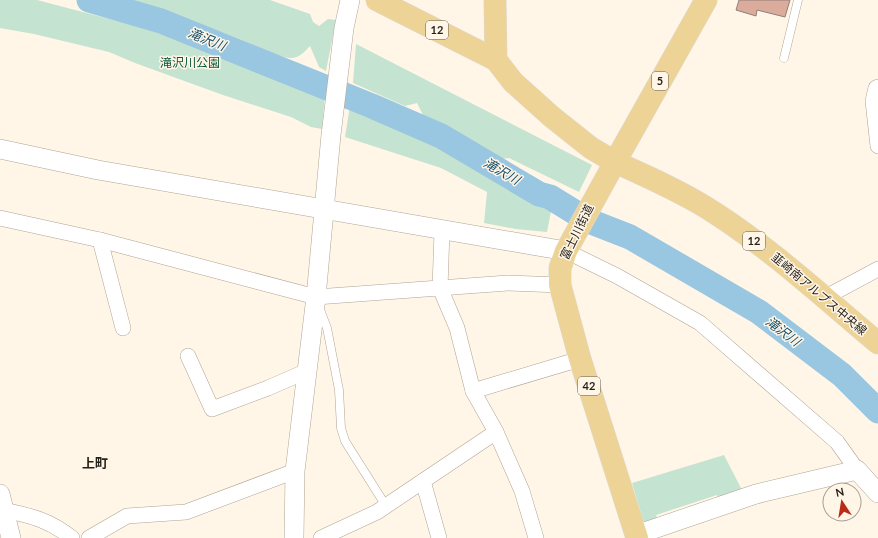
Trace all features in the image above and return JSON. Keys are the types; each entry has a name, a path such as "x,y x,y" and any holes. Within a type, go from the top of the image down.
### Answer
{"main road":[{"name":"12","path":"377,0 496,60"},
{"path":"495,0 496,60 513,82 552,117 591,148 611,169"},
{"name":"5","path":"611,169 706,0"},
{"name":"富士川街道","path":"611,169 570,243 560,268 560,285 580,359 636,537"},
{"name":"韮崎南アルプス中央線","path":"611,169 665,186 706,208 744,232 878,343"}],"street":[{"path":"294,538 295,471 316,297 331,135 344,28 350,0"},
{"path":"878,88 876,88 873,101 878,144"},
{"path":"0,150 98,170 442,231 570,243 617,276 700,323 837,442 857,470 878,493"},
{"path":"0,218 100,240 316,297 508,283 560,285"},
{"path":"442,231 440,288 457,328 473,391 496,432 522,491 536,538"},
{"path":"100,240 123,328"},
{"path":"824,298 878,269"},
{"path":"188,356 212,409 268,388 307,371"},
{"path":"473,391 580,359"},
{"path":"321,538 377,512 496,432"},
{"path":"636,537 756,494 857,470"},
{"path":"89,538 127,516 186,512 295,471"},
{"path":"423,480 439,538"},
{"path":"2,502 11,538"},
{"path":"2,502 60,528 72,538"}],"lane":[{"path":"784,58 798,0"},
{"path":"316,297 328,328 339,390 340,428 345,441 386,506"}],"green space":[{"name":"滝沢川公園","path":"0,0 37,0 136,26 196,45 325,95 322,129 311,127 291,117 223,95 109,52 34,34 0,28"},
{"name":"滝沢川公園","path":"122,0 270,0 310,14 313,22 319,26 328,19 336,20 326,71 319,67 310,46 302,54 296,57 284,57 182,18"},
{"path":"356,44 592,165 579,192 509,158 501,159 490,154 485,148 480,147 424,117 417,103 405,106 353,83"},
{"path":"350,106 371,112 447,145 552,206 547,232 516,229 484,223 487,192 441,168 345,137"},
{"path":"724,455 745,496 721,505 717,495 656,515 659,525 646,530 632,483"}],"building":[{"path":"739,0 790,0 785,17 757,10 756,16 736,10"}],"waterway":[{"name":"滝沢川","path":"89,0 161,21 372,106 441,136 539,194 550,197 589,221 630,237 759,312 842,375 878,411"}],"district":[{"name":"上町","path":"95,463"}]}
